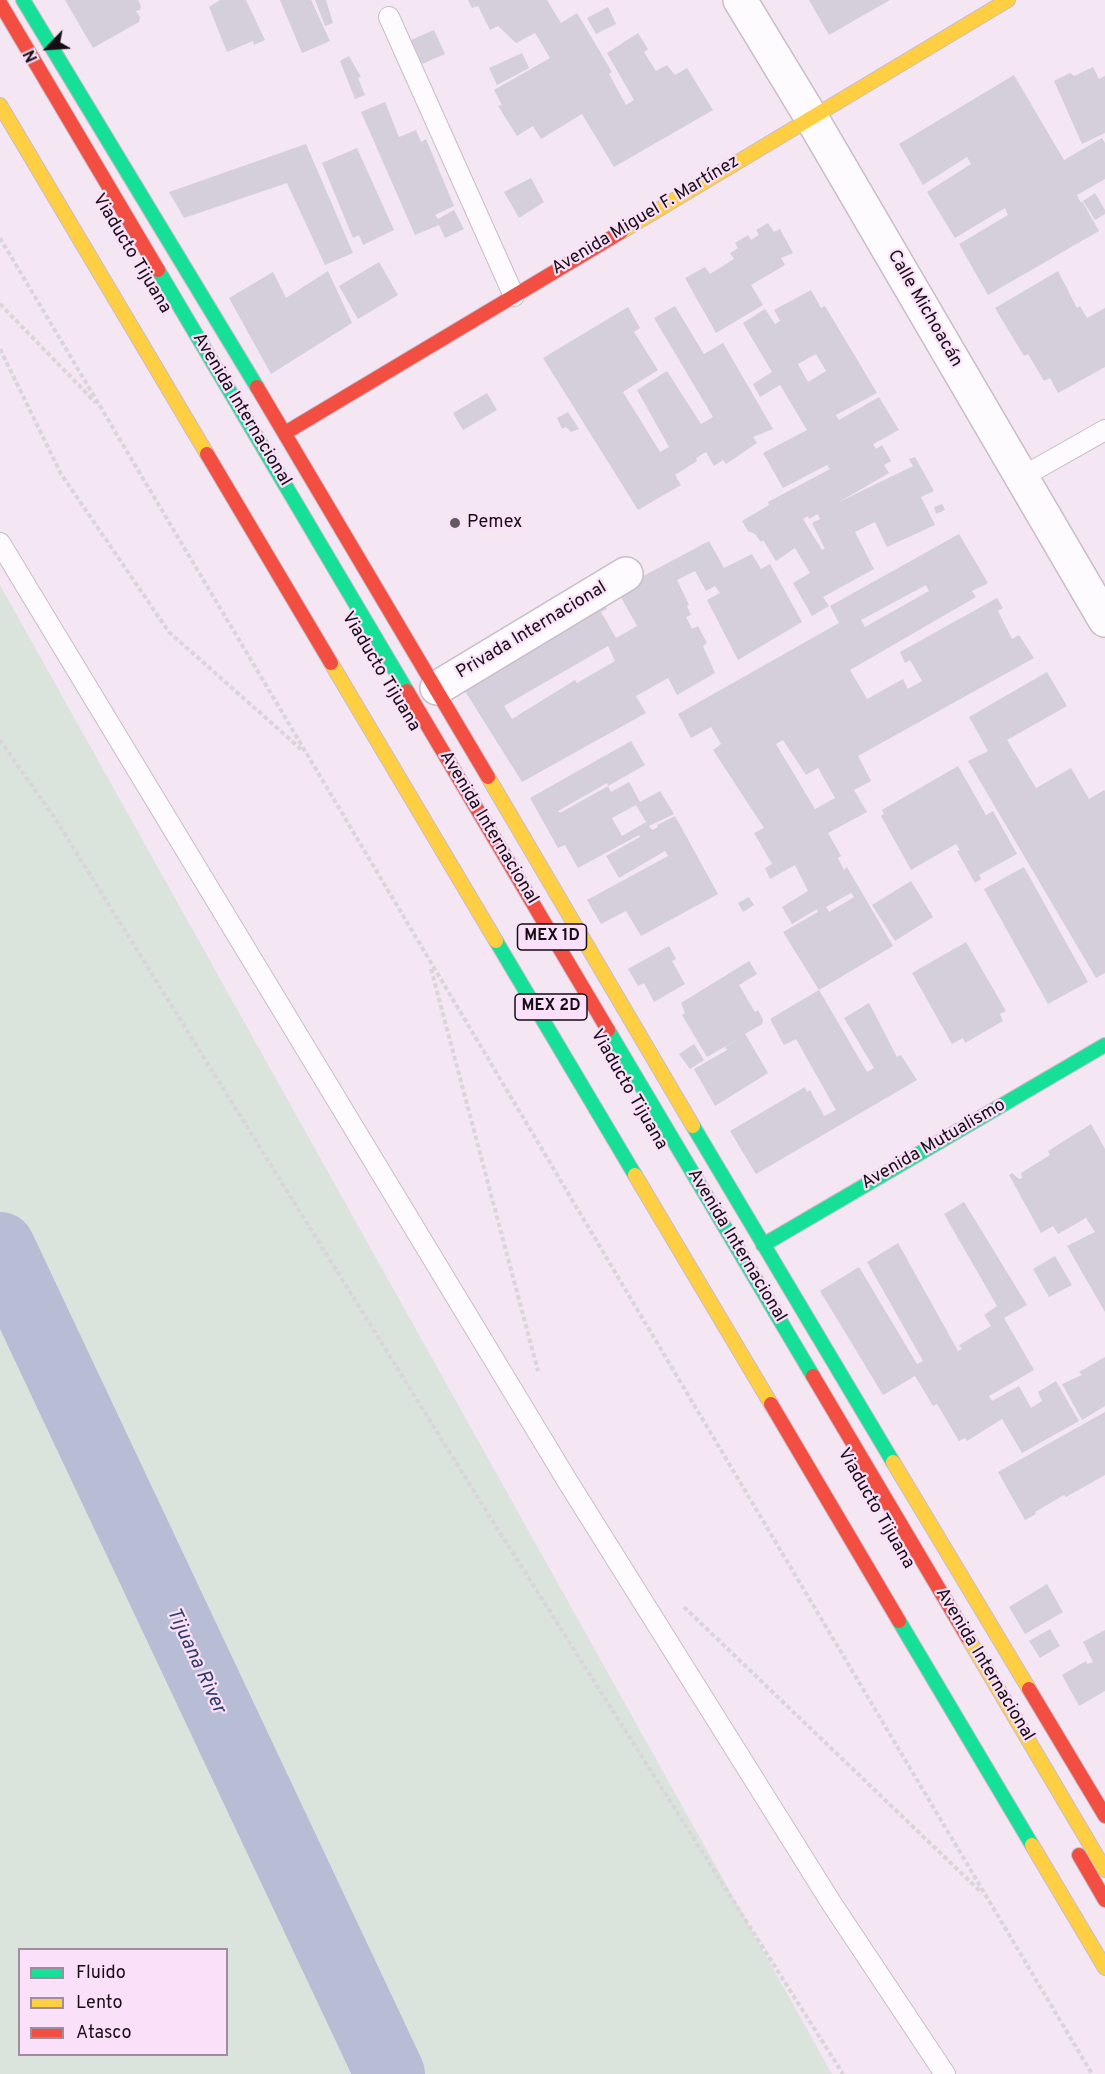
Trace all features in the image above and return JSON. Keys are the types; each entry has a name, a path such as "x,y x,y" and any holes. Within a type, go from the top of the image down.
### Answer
{"main road":[{"name":"Avenida Internacional","path":"23,0 437,688 763,1245 1105,1816"},
{"name":"Avenida Miguel F. Martínez","path":"285,433 1008,0"},
{"name":"Avenida Internacional","path":"0,3 1105,1870"},
{"name":"MEX 1D","path":"0,105 1105,1968"},
{"name":"Viaducto Tijuana","path":"237,431 722,1250"},
{"name":"Viaducto Tijuana","path":"539,987 624,1130"},
{"name":"Avenida Mutualismo","path":"763,1245 1105,1045"},
{"path":"1073,1846 1105,1900"}],"street":[{"name":"Calle Michoacán","path":"740,0 811,117 1105,620"},
{"name":"Privada Internacional","path":"437,688 626,574"}],"lane":[{"path":"389,17 513,296"},
{"path":"1022,477 1105,430"},
{"path":"0,543 568,1482 832,1904 945,2074"}],"path":[{"path":"0,238 429,963 1092,2074"},
{"path":"0,304 100,408"},
{"path":"0,349 61,474 169,632 306,753"},
{"path":"0,740 62,831 485,1509 843,2074"},
{"path":"429,963 540,1378"},
{"path":"684,1606 986,1897"}],"shaded area":[{"path":"0,585 832,2074 0,2074"}],"building":[{"path":"65,0 138,0 141,6 140,10 136,11 140,17 139,22 93,48"},
{"path":"220,0 246,0 265,40 254,45 253,41 227,52 209,7"},
{"path":"280,0 311,0 330,41 302,53"},
{"path":"315,0 326,0 333,23 325,26"},
{"path":"468,0 547,0 561,23 577,13 612,72 609,74 626,105 634,100 607,53 638,33 648,49 644,52 656,71 667,65 675,75 687,68 713,110 614,167 582,114 541,139 533,126 517,136 498,106 502,105 494,90 550,58 535,33 516,43 498,26 490,30 478,6 472,8"},
{"path":"809,0 890,0 829,35"},
{"path":"608,7 616,24 596,34 587,18"},
{"path":"434,30 445,54 422,64 411,40"},
{"path":"522,53 529,68 497,85 489,68"},
{"path":"349,56 361,77 358,78 365,95 355,99 340,61"},
{"path":"1093,67 1099,79 1105,76 1105,133 1082,144 1054,81 1070,73 1074,76"},
{"path":"1014,75 1064,160 1102,138 1105,143 1105,179 1077,195 1099,231 988,295 959,244 1008,215 1005,208 955,238 927,192 971,164 967,157 923,185 899,144"},
{"path":"385,102 399,137 416,130 421,142 426,139 454,206 435,215 438,219 454,210 464,229 445,238 439,225 415,235 361,112"},
{"path":"306,144 353,253 325,265 287,183 184,218 169,192"},
{"path":"357,148 394,230 363,245 359,235 353,238 322,163"},
{"path":"531,178 544,202 519,218 504,192"},
{"path":"1095,193 1105,214 1095,220 1083,201"},
{"path":"768,223 774,232 780,229 793,253 781,258 785,265 751,285 763,305 716,333 685,278 705,267 710,274 734,259 730,253 738,248 735,243 748,235 751,240 759,235 756,230"},
{"path":"379,262 398,295 358,319 339,286"},
{"path":"328,271 352,323 271,374 229,298 273,272 286,298"},
{"path":"1058,271 1077,308 1080,306 1087,318 1105,308 1105,367 1058,393 1050,378 1044,381 1028,354 1024,356 995,308"},
{"path":"811,290 821,308 825,306 877,393 836,415 839,420 879,397 899,430 873,444 876,449 882,445 891,461 884,465 889,473 839,502 913,466 909,459 915,457 934,491 921,497 935,525 887,547 875,522 855,532 874,569 823,597 829,606 812,616 793,583 810,573 795,548 776,561 763,540 761,542 755,534 748,531 742,521 769,505 768,502 830,469 827,465 783,488 763,453 807,430 780,385 760,397 753,384 772,372 743,323 765,309 775,324 780,321 774,310","holes":["816,354 826,371 808,382 798,364","818,514 820,519 812,523 825,549 822,550 803,519 808,516 809,519"]},
{"path":"675,306 704,354 723,343 773,429 753,437 757,443 726,464 723,460 714,466 706,452 696,458 697,461 675,475 681,485 638,510 543,358 628,307 640,328 634,332 658,370 623,392 660,452 669,447 637,390 667,371 701,424 713,417 654,318"},
{"path":"487,393 497,410 463,430 453,413"},
{"path":"568,412 579,429 571,432 566,427 562,429 557,418"},
{"path":"942,504 945,510 936,514 934,507"},
{"path":"959,534 988,583 972,591 976,597 850,670 867,699 903,679 908,689 922,681 910,660 905,663 900,652 997,598 1003,608 998,611 1012,639 1019,635 1034,658 858,756 871,781 854,790 867,812 828,833 841,856 838,858 844,870 847,867 893,946 819,990 783,932 818,912 817,909 792,924 782,907 808,891 795,865 770,879 765,868 772,864 754,833 764,828 713,750 721,744 711,727 691,738 678,714 839,623 830,606","holes":["926,585 929,591 865,627 861,620","783,740 806,775 818,768 835,798 815,809 776,744","851,893 854,897 829,912 826,907"]},
{"path":"709,541 724,568 752,554 761,569 770,564 802,622 738,660 707,600 720,593 715,586 706,591 695,571 677,580 689,605 687,606 691,615 686,617 692,629 698,626 707,643 703,646 715,673 677,695 668,678 636,696 646,713 522,782 460,683 602,598 607,609 601,612 616,638 637,626 617,590","holes":["608,646 615,661 577,683 575,680 512,719 504,706"]},
{"path":"1047,672 1067,706 1007,740 1036,788 1071,768 1089,799 1105,791 1105,973 1096,978 968,761 988,751 969,717"},
{"path":"631,741 645,765 608,786 611,792 629,782 640,802 660,791 674,814 649,826 652,830 675,816 718,894 641,936 626,911 601,924 587,900 668,856 665,851 619,878 606,856 640,837 639,835 578,868 565,845 558,848 530,798","holes":["607,783 608,786 560,813 558,811","636,805 646,822 622,836 612,818"]},
{"path":"958,766 986,815 993,811 1017,854 979,875 981,879 975,883 957,851 960,850 956,844 911,870 881,816 884,814 882,810"},
{"path":"1024,867 1088,982 1048,1004 984,889"},
{"path":"911,881 933,917 895,941 872,905"},
{"path":"749,897 754,905 743,912 738,903"},
{"path":"966,942 1006,1011 1000,1014 1003,1021 965,1043 963,1038 952,1044 912,973"},
{"path":"669,946 676,959 672,961 685,984 654,1002 644,983 638,986 628,969"},
{"path":"749,961 757,974 739,985 755,1012 758,1010 763,1020 762,1024 745,1034 768,1073 715,1106 694,1069 727,1050 725,1047 740,1038 707,1057 682,1015 685,1013 681,1003"},
{"path":"819,990 867,1072 874,1068 844,1018 869,1003 897,1057 901,1055 917,1080 756,1174 730,1131 805,1087 807,1092 810,1090 824,1116 836,1110 796,1039 784,1045 770,1019"},
{"path":"694,1044 704,1060 690,1069 679,1054"},
{"path":"1091,1124 1105,1149 1105,1312 1067,1246 1095,1232 1086,1218 1058,1234 1053,1226 1041,1233 1009,1175 1012,1173 1019,1179 1022,1178 1021,1173 1050,1155 1048,1151"},
{"path":"964,1202 1027,1305 1004,1318 1034,1370 989,1396 992,1401 1019,1386 1031,1408 1042,1401 1038,1392 1056,1381 1079,1421 1022,1453 1002,1419 967,1441 965,1438 959,1441 937,1404 933,1406 915,1376 883,1395 820,1291 859,1267 917,1364 923,1361 867,1262 898,1243 958,1351 962,1349 959,1345 991,1326 984,1315 997,1306 944,1214"},
{"path":"1055,1256 1072,1285 1049,1297 1033,1269"},
{"path":"1105,1357 1105,1406 1082,1420 1062,1384 1082,1375 1079,1372"},
{"path":"1105,1412 1105,1475 1066,1497 1064,1495 1025,1520 998,1472"},
{"path":"1047,1584 1063,1612 1025,1634 1009,1607"},
{"path":"1050,1629 1060,1646 1040,1658 1029,1641"},
{"path":"1105,1630 1105,1691 1079,1706 1062,1675 1086,1661 1087,1664 1093,1662 1083,1642"}],"waterway":[{"name":"Tijuana River","path":"0,1247 390,2074"}],"traffic: fast":[{"path":"23,0 257,387"},
{"path":"158,270 407,691"},
{"path":"496,941 635,1175"},
{"path":"608,1030 813,1376"},
{"path":"763,1245 1105,1045"},
{"path":"693,1126 893,1462"},
{"path":"899,1621 1032,1845"}],"traffic: slow":[{"path":"621,232 1008,0"},
{"path":"0,105 207,454"},
{"path":"331,663 496,941"},
{"path":"488,777 693,1126"},
{"path":"635,1175 771,1404"},
{"path":"893,1462 1029,1689"},
{"path":"968,1638 1105,1870"},
{"path":"1032,1845 1105,1968"}],"traffic: jam":[{"path":"0,3 158,270"},
{"path":"285,433 621,232"},
{"path":"257,387 488,777"},
{"path":"207,454 331,663"},
{"path":"407,691 608,1030"},
{"path":"813,1376 968,1638"},
{"path":"771,1404 899,1621"},
{"path":"1029,1689 1105,1816"},
{"path":"1079,1855 1105,1900"}],"place":[{"name":"Pemex","path":"455,523"}]}
